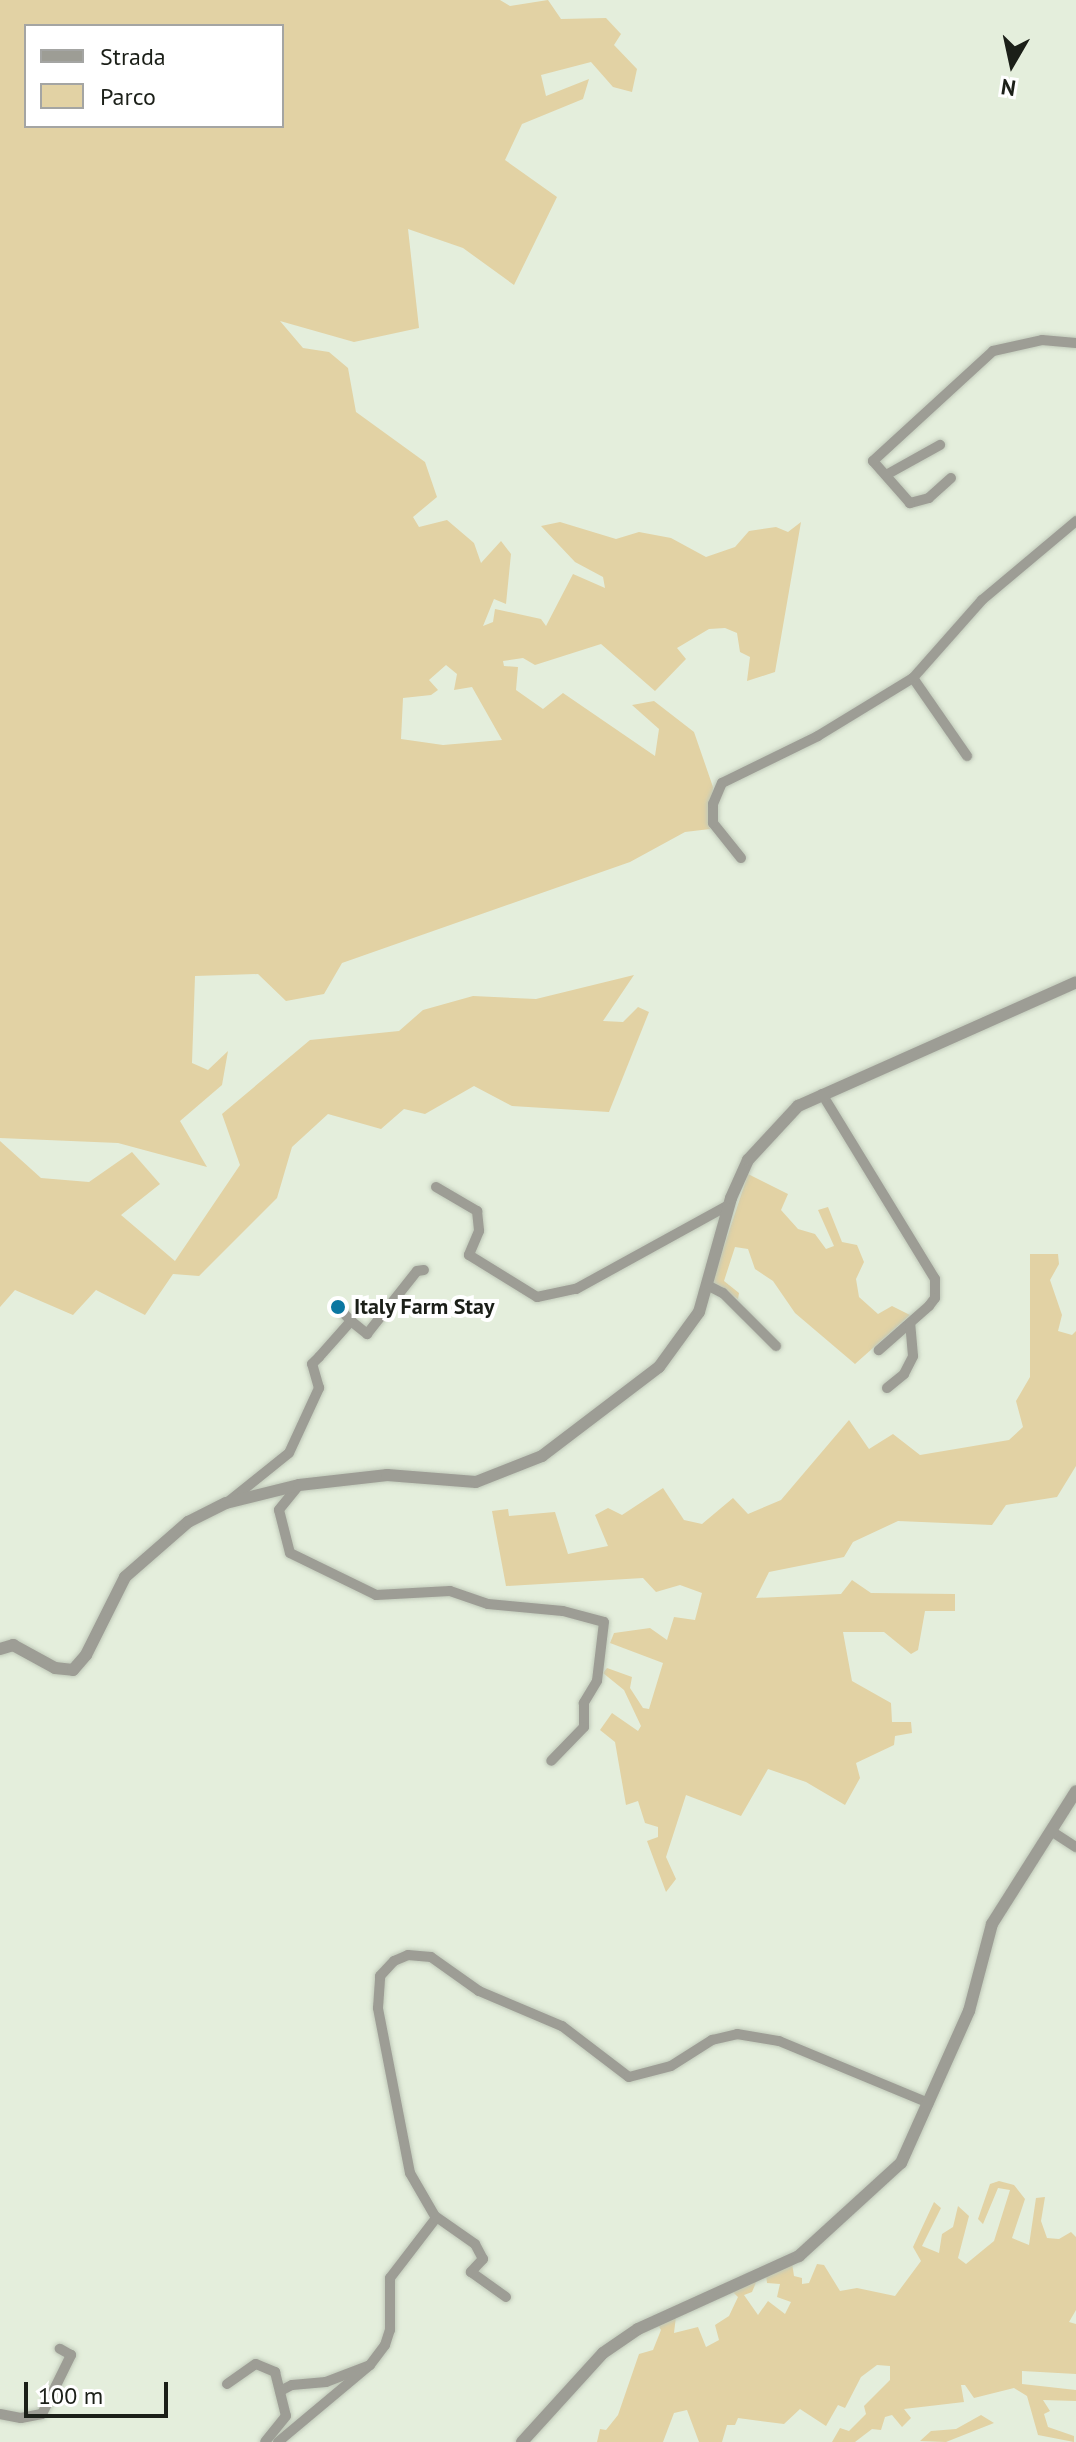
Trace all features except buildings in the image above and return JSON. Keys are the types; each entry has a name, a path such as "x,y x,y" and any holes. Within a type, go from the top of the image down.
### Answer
{"street":[{"path":"951,478 929,498 910,503 896,493 873,461 882,448 942,403 978,360 1024,342 1076,343"},
{"path":"886,475 940,445"},
{"path":"741,858 713,823 713,804 722,783 818,736 913,678 982,600 1076,521"},
{"path":"913,678 967,756"},
{"path":"226,1503 299,1485 387,1475 476,1482 542,1456 659,1367 699,1312 729,1205 748,1160 771,1131 798,1106 1076,982"},
{"path":"822,1094 935,1279 935,1298 879,1350"},
{"path":"436,1187 477,1211 481,1223 469,1255 537,1297 576,1289 729,1205"},
{"path":"338,1307 367,1334 417,1271 424,1270"},
{"path":"707,1285 723,1293 776,1346"},
{"path":"0,1649 13,1645 55,1668 73,1670 86,1655 125,1577 180,1527 226,1503 284,1459 319,1388 312,1364 351,1321"},
{"path":"887,1388 904,1374 913,1356 910,1323"},
{"path":"299,1485 279,1510 290,1553 376,1595 450,1591 496,1606 563,1611 604,1622 597,1681 584,1703 584,1727 551,1761"},
{"path":"522,2442 603,2353 638,2329 799,2256 833,2230 901,2163 969,2011 992,1924 1076,1791"},
{"path":"1051,1831 1076,1847"},
{"path":"506,2297 471,2272 483,2259 475,2244 435,2216 410,2173 378,2008 380,1976 408,1955 431,1957 479,1991 550,2019 629,2077 671,2066 712,2040 737,2034 779,2041 929,2103"},
{"path":"278,2442 370,2365 390,2330 390,2278 435,2216"},
{"path":"0,2414 21,2418 42,2414 71,2355 60,2349"},
{"path":"227,2384 249,2366 262,2365 275,2372 286,2416 265,2442"},
{"path":"280,2391 292,2385 326,2382 370,2365"}],"green space":[{"path":"0,0 500,0 510,6 548,0 561,19 606,18 621,34 614,45 637,69 632,92 613,87 591,62 541,75 546,96 589,79 583,99 522,124 505,160 557,197 514,285 463,248 408,229 419,328 354,342 280,321 303,348 329,352 348,368 356,412 425,462 437,497 413,517 419,527 447,520 474,543 481,563 501,541 511,554 506,604 494,599 483,626 493,622 495,609 541,619 546,626 573,574 605,588 603,577 575,562 541,526 560,522 616,539 639,532 671,538 706,557 735,547 749,531 776,527 788,532 801,522 775,672 747,681 750,657 740,652 737,633 725,628 709,629 677,648 686,659 655,691 601,644 535,665 523,658 503,661 504,666 518,667 516,690 543,709 563,693 655,756 659,729 632,705 654,701 694,732 713,787 710,829 685,832 630,862 342,963 324,994 286,1001 258,974 195,976 192,1063 208,1070 228,1051 222,1085 180,1121 207,1167 118,1143 0,1138","holes":["446,665 457,674 454,690 472,687 502,740 443,745 401,739 403,698 431,695 438,690 429,680"]},
{"path":"634,975 603,1021 623,1022 638,1007 649,1012 609,1112 512,1106 474,1086 425,1114 404,1109 381,1129 328,1114 292,1147 277,1198 199,1276 173,1274 145,1315 96,1290 73,1315 15,1290 0,1307 0,1141 41,1178 89,1182 132,1152 160,1184 121,1215 175,1261 240,1165 222,1114 310,1040 399,1031 423,1010 473,996 536,999"},
{"path":"748,1174 788,1194 781,1210 798,1229 815,1234 826,1249 834,1246 818,1210 828,1207 842,1242 857,1245 864,1262 856,1279 859,1297 878,1314 892,1306 910,1315 855,1364 795,1313 773,1281 755,1269 748,1249 735,1247 724,1281 739,1293 738,1299 712,1283"},
{"path":"1030,1254 1058,1254 1059,1264 1050,1280 1062,1315 1058,1331 1072,1335 1076,1331 1076,1466 1057,1497 1006,1505 992,1525 898,1521 853,1542 844,1557 769,1572 756,1598 841,1594 852,1580 871,1593 955,1594 955,1611 925,1611 918,1650 911,1654 884,1632 843,1632 852,1681 891,1703 892,1722 911,1722 912,1733 895,1736 894,1745 856,1763 860,1778 845,1805 806,1782 768,1769 741,1816 686,1795 666,1857 676,1879 666,1892 647,1841 658,1837 658,1827 645,1823 638,1801 626,1805 615,1742 600,1730 612,1713 638,1731 641,1726 624,1690 603,1673 607,1668 632,1677 630,1688 643,1708 649,1709 663,1663 610,1643 614,1633 650,1628 667,1640 674,1617 695,1620 702,1593 680,1585 656,1592 643,1578 506,1586 492,1511 508,1509 509,1516 555,1512 568,1554 608,1546 595,1515 608,1508 622,1515 663,1488 684,1520 702,1524 733,1498 748,1514 781,1500 849,1420 869,1449 893,1434 920,1455 1009,1440 1023,1427 1016,1401 1030,1377"},
{"path":"999,2181 1014,2185 1025,2199 1012,2238 1029,2245 1036,2198 1045,2197 1041,2221 1047,2238 1059,2239 1071,2232 1076,2237 1076,2310 1069,2322 1076,2324 1076,2374 1022,2371 1022,2384 1076,2390 1076,2401 1043,2400 1050,2411 1044,2414 1048,2427 1074,2436 1074,2442 1038,2435 1027,2396 1014,2388 974,2398 965,2385 961,2385 964,2402 904,2409 911,2418 902,2427 892,2415 885,2417 881,2430 872,2429 855,2442 832,2442 840,2428 849,2431 866,2414 864,2406 890,2380 890,2366 877,2365 861,2377 845,2408 838,2405 826,2426 800,2409 784,2424 738,2418 735,2425 727,2425 722,2442 699,2442 687,2410 674,2413 663,2442 597,2442 600,2429 606,2430 618,2415 639,2354 653,2350 661,2330 657,2323 676,2316 674,2333 698,2327 706,2347 719,2340 715,2325 729,2316 738,2297 733,2292 757,2280 752,2292 744,2295 758,2315 768,2301 785,2314 791,2302 777,2297 780,2284 767,2283 766,2275 792,2263 794,2276 802,2278 802,2284 809,2283 817,2264 824,2265 840,2291 857,2288 895,2296 921,2261 913,2247 934,2202 941,2208 922,2246 939,2253 942,2234 953,2227 958,2206 969,2216 958,2258 966,2264 994,2241 1010,2190 998,2188 983,2224 978,2219 990,2184"},
{"path":"981,2415 994,2423 946,2442 920,2441 931,2431 956,2429"}],"place":[{"name":"Italy Farm Stay","path":"338,1307"}]}
